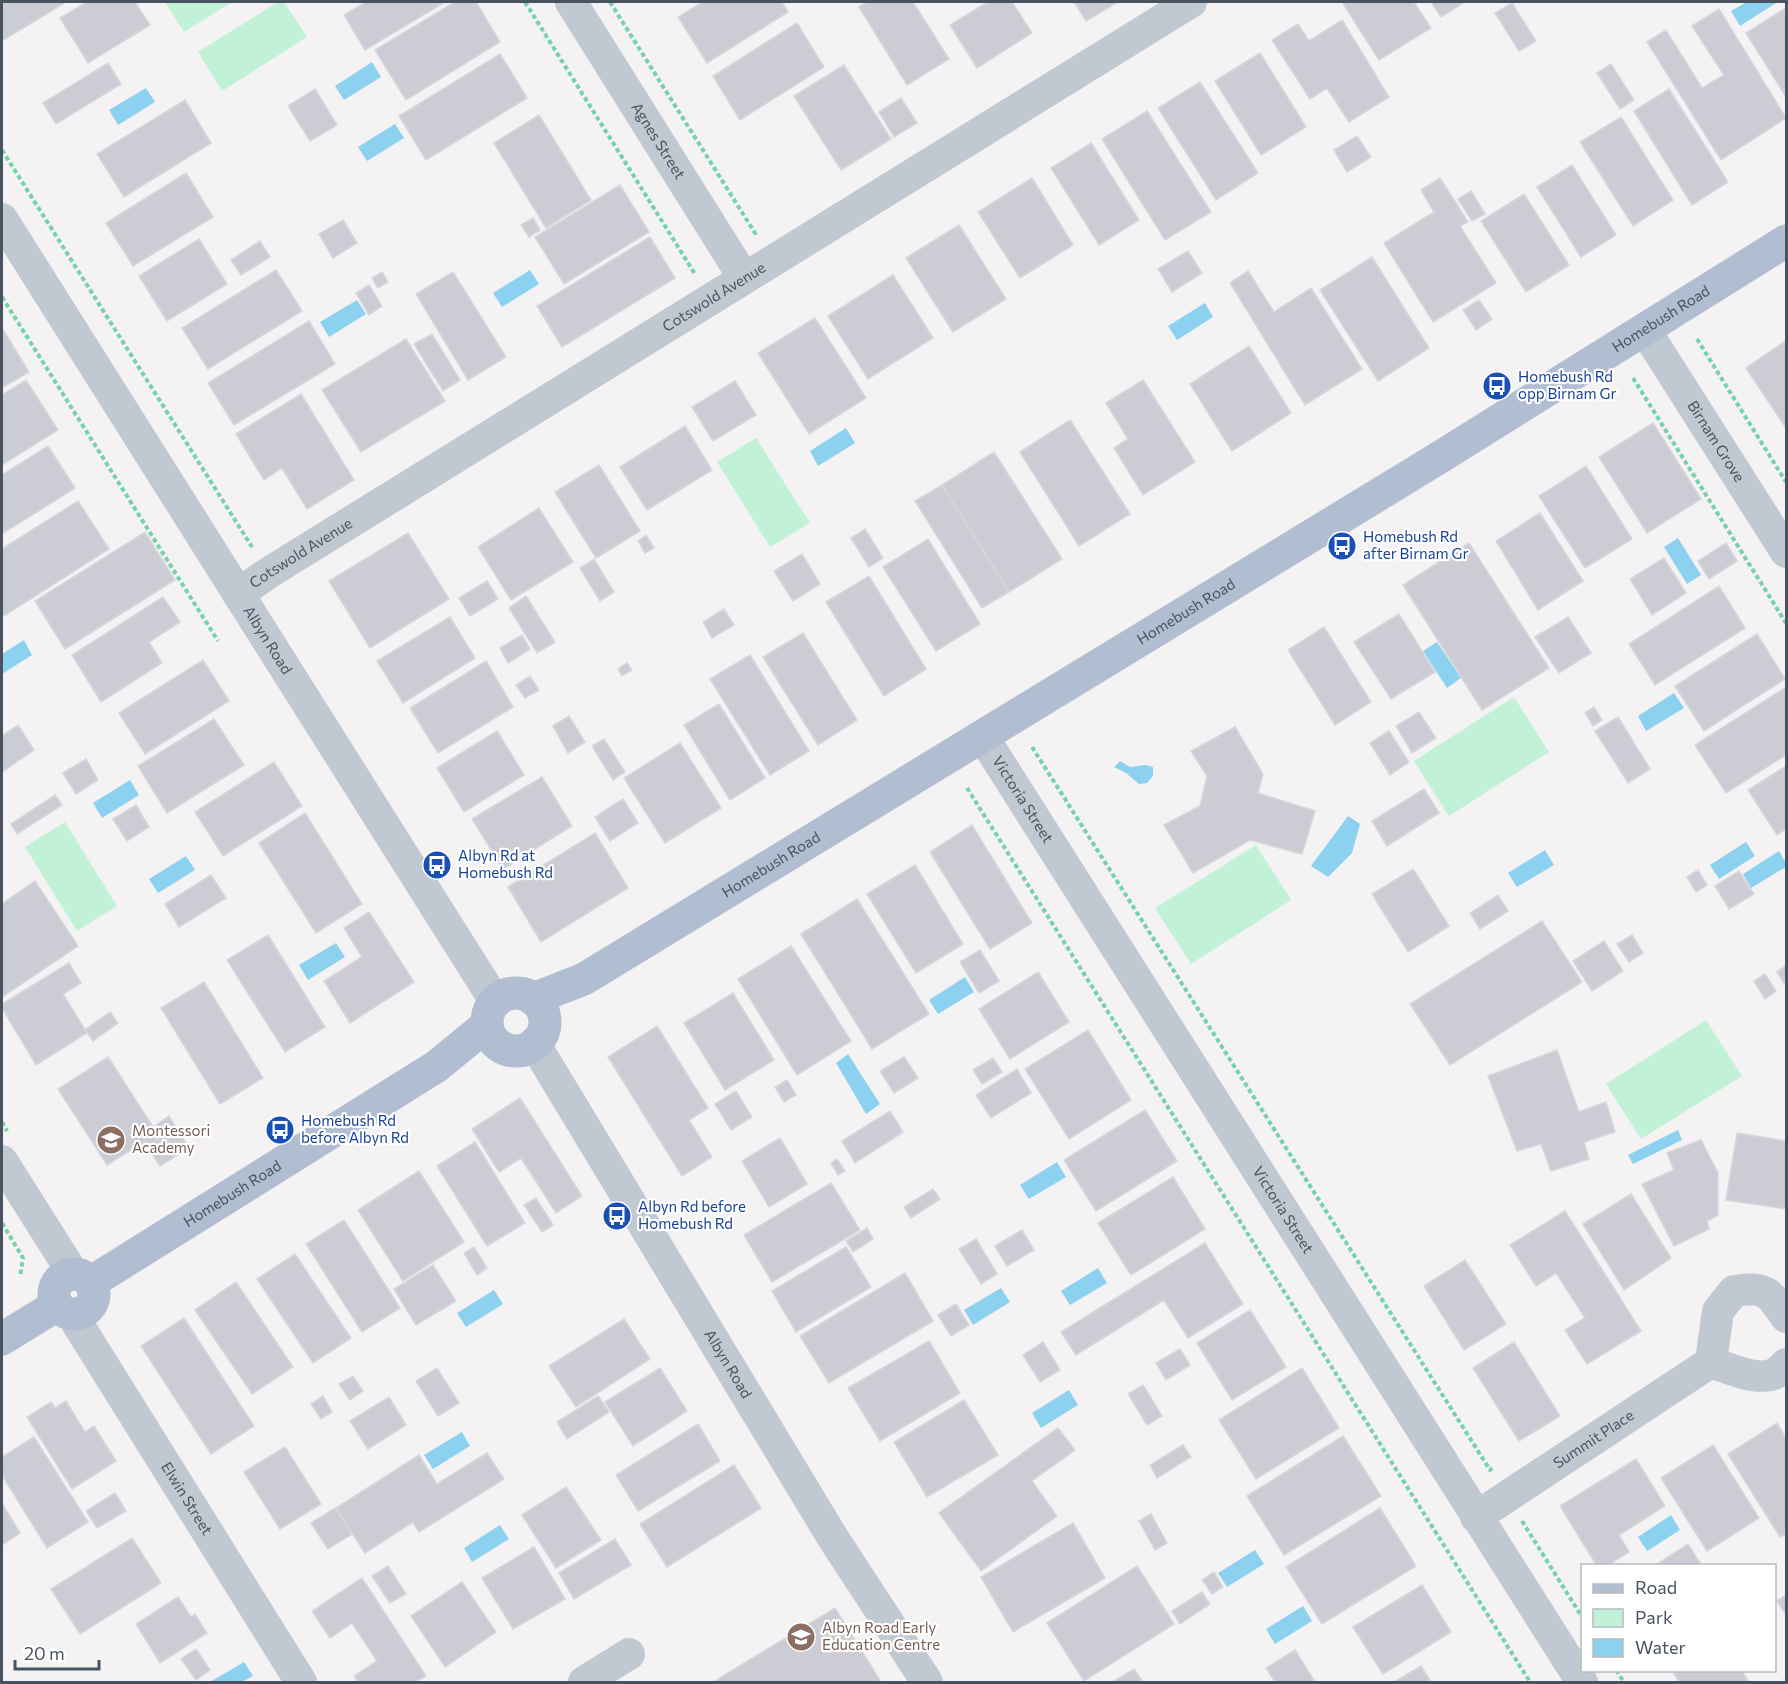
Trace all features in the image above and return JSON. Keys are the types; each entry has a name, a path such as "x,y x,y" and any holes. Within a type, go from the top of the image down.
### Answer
{"main road":[{"name":"Homebush Road","path":"493,1023 506,1049 518,1050 537,1019 584,979 1645,330 1786,240"},
{"name":"Homebush Road","path":"80,1279 437,1066 493,1023 507,994 528,996 537,1019"},
{"path":"2,1339 67,1309 88,1309 92,1302 93,1291 80,1279"}],"street":[{"name":"Agnes Street","path":"571,2 744,278"},
{"name":"Cotswold Avenue","path":"238,594 1191,2"},
{"name":"Albyn Road","path":"2,219 238,594 493,1023"},
{"name":"Birnam Grove","path":"1645,330 1786,552"},
{"name":"Victoria Street","path":"983,737 1582,1683"},
{"name":"Albyn Road","path":"537,1019 833,1538 927,1683"},
{"path":"2,1161 69,1267 80,1279"},
{"path":"1786,1317 1772,1296 1754,1288 1734,1291 1718,1311 1711,1362 1756,1375 1774,1375 1786,1364"},
{"name":"Elwin Street","path":"67,1309 301,1683"},
{"name":"Summit Place","path":"1476,1517 1711,1362"},
{"path":"584,1683 628,1654"}],"path":[{"path":"525,2 696,274 686,280"},
{"path":"610,2 755,233 766,227"},
{"path":"2,150 252,548"},
{"path":"2,297 218,640"},
{"path":"1697,339 1786,482"},
{"path":"1633,378 1786,622"},
{"path":"1032,747 1490,1470 1500,1464"},
{"path":"967,788 1530,1683"},
{"path":"2,1223 23,1258 20,1277"},
{"path":"1521,1520 1581,1615"}],"green space":[{"path":"165,2 232,2 184,32"},
{"path":"278,2 284,2 307,37 222,91 198,52"},
{"path":"756,438 810,523 770,547 717,462"},
{"path":"1514,697 1549,752 1449,816 1414,761"},
{"path":"65,822 117,906 77,931 25,847"},
{"path":"1256,845 1291,900 1191,964 1155,908"},
{"path":"1706,1020 1742,1076 1641,1139 1606,1084"}],"water":[{"path":"1747,2 1776,3 1740,26 1731,11"},
{"path":"372,62 381,77 344,100 335,86"},
{"path":"146,88 155,102 118,125 109,110"},
{"path":"395,124 404,138 367,161 358,147"},
{"path":"530,270 539,284 502,307 493,293"},
{"path":"357,300 366,314 329,337 320,322"},
{"path":"1205,303 1213,317 1177,340 1168,326"},
{"path":"846,428 855,443 818,466 810,451"},
{"path":"1678,538 1701,575 1687,584 1664,547"},
{"path":"24,640 32,655 2,674 2,654"},
{"path":"1437,642 1461,678 1447,688 1423,651"},
{"path":"1674,693 1684,708 1646,731 1638,716"},
{"path":"1120,761 1130,767 1146,765 1153,767 1153,776 1147,783 1139,784 1114,767"},
{"path":"130,780 139,795 102,818 93,803"},
{"path":"1348,816 1360,824 1352,853 1328,877 1311,866"},
{"path":"1746,842 1755,856 1719,879 1710,865"},
{"path":"1545,850 1554,865 1517,887 1508,873"},
{"path":"1779,851 1786,867 1751,888 1743,874"},
{"path":"186,856 195,870 158,893 149,879"},
{"path":"336,943 345,957 308,980 299,965"},
{"path":"965,977 974,992 938,1014 929,1000"},
{"path":"848,1054 880,1104 866,1114 836,1063"},
{"path":"1678,1130 1682,1140 1633,1164 1628,1155"},
{"path":"1057,1162 1066,1177 1029,1199 1020,1185"},
{"path":"1098,1268 1107,1283 1070,1305 1061,1291"},
{"path":"1001,1288 1010,1302 973,1325 964,1310"},
{"path":"494,1290 503,1304 466,1327 457,1313"},
{"path":"1069,1390 1078,1405 1041,1428 1032,1413"},
{"path":"462,1432 470,1446 433,1469 424,1455"},
{"path":"1671,1515 1680,1530 1647,1551 1638,1537"},
{"path":"500,1525 509,1539 472,1562 464,1548"},
{"path":"1255,1550 1264,1564 1227,1587 1218,1573"},
{"path":"1303,1606 1312,1621 1275,1644 1266,1629"},
{"path":"244,1662 253,1676 242,1682 210,1682"}],"building":[{"path":"2,2 66,2 2,41"},
{"path":"87,2 135,2 150,25 88,63 60,18"},
{"path":"366,2 445,2 365,50 344,15"},
{"path":"455,2 476,2 500,42 406,100 375,50"},
{"path":"703,2 782,2 788,12 707,63 678,17"},
{"path":"868,2 913,2 949,59 907,85 859,7"},
{"path":"988,2 1012,2 1032,33 977,68 950,25"},
{"path":"1074,2 1118,2 1086,21"},
{"path":"1342,2 1414,2 1431,28 1379,60"},
{"path":"1431,2 1465,2 1441,17"},
{"path":"1512,3 1536,41 1519,51 1495,13"},
{"path":"1786,8 1786,97 1746,33"},
{"path":"1719,9 1786,118 1721,160 1647,42 1666,30 1702,88 1724,75 1692,26"},
{"path":"1342,20 1389,97 1349,122 1327,88 1310,99 1272,40 1298,24 1309,41"},
{"path":"797,23 824,67 740,120 713,76"},
{"path":"1260,53 1306,127 1261,155 1215,81"},
{"path":"500,54 527,98 426,160 399,116"},
{"path":"108,63 121,84 56,124 43,103"},
{"path":"1611,64 1634,100 1620,109 1597,73"},
{"path":"844,65 891,139 841,170 794,96"},
{"path":"1200,82 1258,173 1216,200 1158,108"},
{"path":"315,89 337,125 310,141 288,106"},
{"path":"1669,89 1728,182 1692,205 1634,111"},
{"path":"901,98 917,123 894,137 879,112"},
{"path":"185,100 211,143 124,197 97,154"},
{"path":"1147,111 1211,212 1165,240 1102,139"},
{"path":"539,115 591,200 546,228 494,143"},
{"path":"1621,117 1673,200 1633,226 1580,142"},
{"path":"1357,136 1371,157 1347,172 1334,150"},
{"path":"1091,143 1139,220 1099,245 1051,168"},
{"path":"1572,165 1616,235 1581,257 1537,187"},
{"path":"186,173 213,217 133,266 106,223"},
{"path":"1032,178 1073,245 1020,278 978,212"},
{"path":"1440,178 1468,222 1460,226 1496,283 1433,322 1384,243 1434,212 1421,190"},
{"path":"620,185 649,232 564,284 535,237"},
{"path":"1471,191 1485,214 1472,221 1458,199"},
{"path":"1524,194 1569,265 1526,292 1481,221"},
{"path":"533,218 540,230 529,237 521,225"},
{"path":"343,220 357,243 333,258 319,234"},
{"path":"959,225 1006,299 953,332 906,258"},
{"path":"650,237 675,278 562,347 537,306"},
{"path":"199,239 227,284 167,321 139,276"},
{"path":"260,241 270,257 241,275 231,260"},
{"path":"1188,251 1202,273 1172,292 1158,269"},
{"path":"1372,257 1429,348 1378,381 1320,290"},
{"path":"276,270 302,311 208,369 182,328"},
{"path":"1248,271 1274,312 1311,288 1362,369 1305,405 1230,283"},
{"path":"382,272 388,282 378,288 372,278"},
{"path":"453,272 506,357 468,380 416,294"},
{"path":"893,275 933,338 868,379 828,316"},
{"path":"369,285 382,306 369,315 356,293"},
{"path":"1479,300 1492,319 1476,330 1463,310"},
{"path":"815,318 866,398 809,434 758,353"},
{"path":"309,321 335,364 234,425 208,383"},
{"path":"2,328 29,372 2,388"},
{"path":"432,334 460,380 443,391 414,344"},
{"path":"406,339 445,401 361,452 322,390"},
{"path":"1784,342 1786,345 1786,428 1746,368"},
{"path":"1249,346 1291,413 1232,451 1190,384"},
{"path":"26,380 58,430 2,465 2,395"},
{"path":"1143,380 1195,462 1143,495 1114,448 1128,439 1106,403"},
{"path":"735,381 756,415 713,441 692,407"},
{"path":"301,394 354,480 307,509 282,468 264,480 236,434"},
{"path":"1070,420 1130,514 1079,546 1020,452"},
{"path":"1653,423 1701,499 1647,533 1599,457"},
{"path":"685,426 712,470 647,510 620,467"},
{"path":"48,446 75,488 2,534 2,475"},
{"path":"994,452 1062,559 1009,592 942,485"},
{"path":"599,465 640,531 596,558 555,492"},
{"path":"1586,466 1632,539 1585,568 1539,496"},
{"path":"942,485 1009,592 982,608 915,501"},
{"path":"78,501 109,549 4,616 2,612 2,549"},
{"path":"539,508 573,562 511,600 478,547"},
{"path":"1540,513 1583,581 1538,610 1496,541"},
{"path":"865,529 883,558 869,567 851,538"},
{"path":"145,532 175,580 65,649 35,601"},
{"path":"408,533 449,599 370,648 329,581"},
{"path":"646,535 654,548 645,553 638,541"},
{"path":"928,539 980,624 936,651 883,567"},
{"path":"1469,543 1549,668 1482,710 1403,585"},
{"path":"1726,543 1737,561 1709,579 1698,561"},
{"path":"802,554 820,584 793,601 774,571"},
{"path":"1664,558 1686,593 1652,615 1630,579"},
{"path":"594,559 614,592 600,601 580,568"},
{"path":"869,576 926,669 884,696 826,602"},
{"path":"487,581 498,599 470,616 459,598"},
{"path":"1719,586 1745,628 1655,685 1629,644"},
{"path":"526,596 555,642 537,653 509,608"},
{"path":"163,597 180,622 149,642 162,663 101,702 72,655"},
{"path":"724,609 734,625 712,638 703,622"},
{"path":"1399,614 1435,672 1391,699 1354,642"},
{"path":"450,617 475,658 403,703 377,661"},
{"path":"1568,617 1591,653 1559,673 1535,637"},
{"path":"1324,627 1371,702 1335,725 1288,650"},
{"path":"803,633 857,720 818,745 763,657"},
{"path":"1757,634 1785,679 1704,731 1675,686"},
{"path":"522,635 530,649 508,663 500,648"},
{"path":"750,655 809,751 770,775 710,679"},
{"path":"203,660 229,701 145,754 119,713"},
{"path":"486,661 513,707 438,753 410,708"},
{"path":"627,663 632,670 622,676 618,669"},
{"path":"530,676 539,690 525,698 516,685"},
{"path":"1786,687 1786,755 1726,793 1695,745"},
{"path":"719,704 765,778 730,800 684,725"},
{"path":"1594,707 1602,720 1593,726 1585,713"},
{"path":"1419,712 1436,738 1412,753 1396,726"},
{"path":"569,716 585,742 568,753 553,726"},
{"path":"1618,717 1650,769 1628,783 1595,731"},
{"path":"214,719 244,765 167,813 138,766"},
{"path":"18,725 34,750 2,772 2,736"},
{"path":"1235,727 1263,774 1258,793 1315,811 1302,854 1250,840 1193,873 1164,825 1200,806 1207,776 1191,751"},
{"path":"497,731 524,775 464,812 437,768"},
{"path":"1389,731 1409,762 1390,775 1370,743"},
{"path":"604,739 625,772 613,780 592,746"},
{"path":"680,743 721,808 665,843 624,778"},
{"path":"86,759 98,780 76,794 63,773"},
{"path":"274,762 302,806 223,856 195,812"},
{"path":"1786,766 1786,829 1777,835 1748,790"},
{"path":"542,777 572,826 503,869 472,819"},
{"path":"1424,789 1439,813 1387,846 1372,821"},
{"path":"55,795 62,805 17,834 11,824"},
{"path":"623,799 638,823 610,841 595,817"},
{"path":"136,805 149,827 127,841 113,819"},
{"path":"305,813 362,904 316,933 259,843"},
{"path":"972,825 1032,923 990,949 930,852"},
{"path":"595,833 628,888 541,942 508,887"},
{"path":"915,865 963,944 916,973 867,894"},
{"path":"1413,869 1449,926 1408,952 1372,894"},
{"path":"1698,870 1707,885 1696,892 1687,877"},
{"path":"1739,871 1754,894 1729,909 1715,886"},
{"path":"211,875 226,898 179,927 165,904"},
{"path":"35,881 78,946 2,997 2,904"},
{"path":"1498,895 1508,911 1480,929 1470,913"},
{"path":"857,899 929,1014 872,1049 801,934"},
{"path":"369,912 414,982 350,1023 324,981 362,957 344,928"},
{"path":"1542,921 1582,982 1450,1065 1410,1004"},
{"path":"268,935 325,1027 285,1052 227,960"},
{"path":"1632,935 1643,953 1629,962 1617,944"},
{"path":"1604,941 1623,971 1592,991 1573,961"},
{"path":"791,946 851,1041 797,1075 738,979"},
{"path":"980,950 999,981 979,993 960,962"},
{"path":"69,963 81,983 63,994 87,1033 36,1065 2,1008 2,1004"},
{"path":"1786,965 1786,981 1784,983 1777,972"},
{"path":"1038,972 1069,1022 1010,1059 979,1009"},
{"path":"1765,974 1776,991 1765,999 1754,981"},
{"path":"204,982 263,1078 220,1104 161,1008"},
{"path":"733,993 774,1060 725,1090 684,1023"},
{"path":"110,1012 118,1023 93,1041 85,1030"},
{"path":"657,1026 708,1108 689,1120 712,1157 682,1176 608,1057"},
{"path":"1088,1030 1131,1100 1069,1139 1025,1069"},
{"path":"1557,1050 1579,1112 1606,1102 1615,1132 1584,1142 1589,1159 1551,1171 1541,1144 1517,1151 1488,1076"},
{"path":"108,1057 153,1127 169,1116 189,1148 160,1166 144,1142 107,1165 58,1089"},
{"path":"904,1057 918,1078 894,1093 880,1071"},
{"path":"993,1058 1002,1072 982,1084 973,1070"},
{"path":"1017,1069 1031,1093 991,1118 976,1095"},
{"path":"787,1080 796,1095 784,1102 775,1087"},
{"path":"736,1091 752,1117 731,1130 715,1104"},
{"path":"520,1098 582,1196 556,1213 521,1158 499,1172 472,1129"},
{"path":"1145,1110 1177,1161 1096,1211 1064,1160"},
{"path":"890,1111 903,1132 855,1163 842,1141"},
{"path":"1737,1133 1786,1141 1786,1209 1726,1200"},
{"path":"780,1138 807,1184 769,1207 742,1161"},
{"path":"1701,1140 1718,1173 1718,1215 1707,1221 1709,1229 1674,1246 1642,1184 1674,1170 1667,1153"},
{"path":"475,1142 525,1223 487,1246 437,1166"},
{"path":"837,1159 845,1171 838,1175 831,1163"},
{"path":"419,1171 464,1242 403,1281 358,1210"},
{"path":"1173,1177 1205,1229 1131,1275 1098,1223"},
{"path":"831,1183 860,1230 772,1282 744,1235"},
{"path":"933,1189 940,1199 911,1218 904,1207"},
{"path":"1631,1194 1671,1258 1624,1290 1583,1224"},
{"path":"536,1198 553,1225 542,1232 524,1205"},
{"path":"1565,1211 1641,1331 1587,1364 1565,1330 1585,1318 1556,1273 1536,1286 1510,1245"},
{"path":"344,1220 400,1308 362,1332 306,1244"},
{"path":"867,1228 873,1239 853,1252 846,1241"},
{"path":"1022,1230 1034,1250 1007,1266 995,1246"},
{"path":"976,1239 997,1274 981,1284 959,1249"},
{"path":"1205,1243 1243,1304 1188,1338 1164,1300 1076,1355 1061,1332"},
{"path":"474,1247 487,1268 477,1275 464,1253"},
{"path":"846,1247 871,1287 796,1332 772,1291"},
{"path":"295,1254 351,1338 313,1363 257,1279"},
{"path":"1465,1260 1506,1324 1464,1350 1424,1286"},
{"path":"433,1265 456,1301 416,1325 394,1289"},
{"path":"905,1273 933,1321 829,1383 800,1336"},
{"path":"236,1282 293,1367 252,1394 195,1310"},
{"path":"956,1304 969,1325 951,1336 938,1315"},
{"path":"1250,1310 1286,1367 1232,1400 1197,1343"},
{"path":"184,1318 254,1426 211,1454 141,1346"},
{"path":"624,1319 650,1359 576,1407 549,1366"},
{"path":"929,1341 960,1393 880,1441 848,1388"},
{"path":"1043,1342 1060,1370 1040,1382 1023,1355"},
{"path":"1514,1342 1560,1416 1519,1441 1473,1368"},
{"path":"1180,1349 1190,1365 1166,1380 1156,1363"},
{"path":"437,1368 459,1403 438,1416 416,1381"},
{"path":"660,1368 687,1411 633,1446 605,1402"},
{"path":"1302,1368 1339,1428 1256,1479 1219,1420"},
{"path":"353,1376 363,1391 350,1400 339,1384"},
{"path":"1143,1385 1162,1416 1147,1425 1128,1394"},
{"path":"323,1396 332,1412 321,1419 311,1404"},
{"path":"598,1396 609,1412 567,1439 557,1422"},
{"path":"389,1397 406,1425 368,1449 350,1421"},
{"path":"964,1400 998,1455 927,1497 894,1442"},
{"path":"66,1401 85,1432 94,1426 116,1461 72,1489 27,1417 51,1402 55,1408"},
{"path":"1777,1423 1786,1438 1786,1534 1780,1537 1728,1454"},
{"path":"698,1424 720,1461 638,1511 616,1475"},
{"path":"1058,1428 1075,1450 1032,1481 1057,1516 981,1571 939,1513"},
{"path":"1343,1436 1381,1496 1284,1555 1247,1496"},
{"path":"34,1437 88,1522 47,1548 2,1475 2,1457"},
{"path":"1183,1445 1191,1457 1157,1478 1150,1465"},
{"path":"1713,1445 1759,1518 1707,1551 1661,1478"},
{"path":"285,1447 321,1504 280,1529 244,1472"},
{"path":"487,1453 504,1479 419,1532 413,1522 365,1553 336,1508 419,1455 437,1484"},
{"path":"1636,1459 1665,1506 1619,1535 1629,1552 1610,1564 1596,1564 1560,1506"},
{"path":"734,1465 761,1508 667,1567 640,1524"},
{"path":"566,1487 601,1540 556,1568 522,1515"},
{"path":"115,1493 126,1511 97,1528 86,1511"},
{"path":"2,1503 20,1533 2,1545"},
{"path":"335,1508 352,1534 328,1549 311,1523"},
{"path":"1380,1508 1416,1566 1322,1624 1286,1567"},
{"path":"1151,1514 1167,1543 1155,1550 1139,1521"},
{"path":"1073,1523 1105,1578 1013,1632 981,1577"},
{"path":"132,1538 161,1583 80,1634 51,1589"},
{"path":"615,1539 631,1565 574,1599 559,1573"},
{"path":"1688,1544 1701,1564 1657,1564"},
{"path":"534,1547 565,1599 513,1629 482,1578"},
{"path":"388,1566 406,1594 390,1603 372,1576"},
{"path":"1137,1566 1174,1624 1084,1681 1047,1623"},
{"path":"1214,1572 1223,1587 1212,1594 1202,1580"},
{"path":"362,1578 426,1676 415,1682 358,1682 354,1676 377,1661 352,1623 330,1638 312,1611"},
{"path":"462,1582 496,1632 445,1667 411,1616"},
{"path":"1422,1585 1451,1632 1383,1674 1353,1627"},
{"path":"1202,1592 1210,1604 1180,1624 1172,1611"},
{"path":"1786,1595 1786,1615 1777,1601"},
{"path":"178,1597 191,1617 195,1614 207,1633 160,1663 136,1624"},
{"path":"835,1608 881,1682 713,1682"},
{"path":"196,1649 210,1670 196,1680 181,1659"},
{"path":"1295,1650 1315,1682 1275,1682 1266,1668"},
{"path":"1421,1666 1431,1682 1394,1682"},
{"path":"1134,1669 1143,1682 1112,1682"},
{"path":"1673,1672 1742,1672 1749,1682 1679,1682"}],"place":[{"name":"Homebush Rd opp Birnam Gr","path":"1497,386"},
{"name":"Homebush Rd after Birnam Gr","path":"1342,546"},
{"name":"Albyn Rd at Homebush Rd","path":"437,865"},
{"name":"Homebush Rd before Albyn Rd","path":"280,1130"},
{"name":"Montessori Academy","path":"111,1140"},
{"name":"Albyn Rd before Homebush Rd","path":"617,1216"},
{"name":"Albyn Road Early Education Centre","path":"801,1637"}]}
